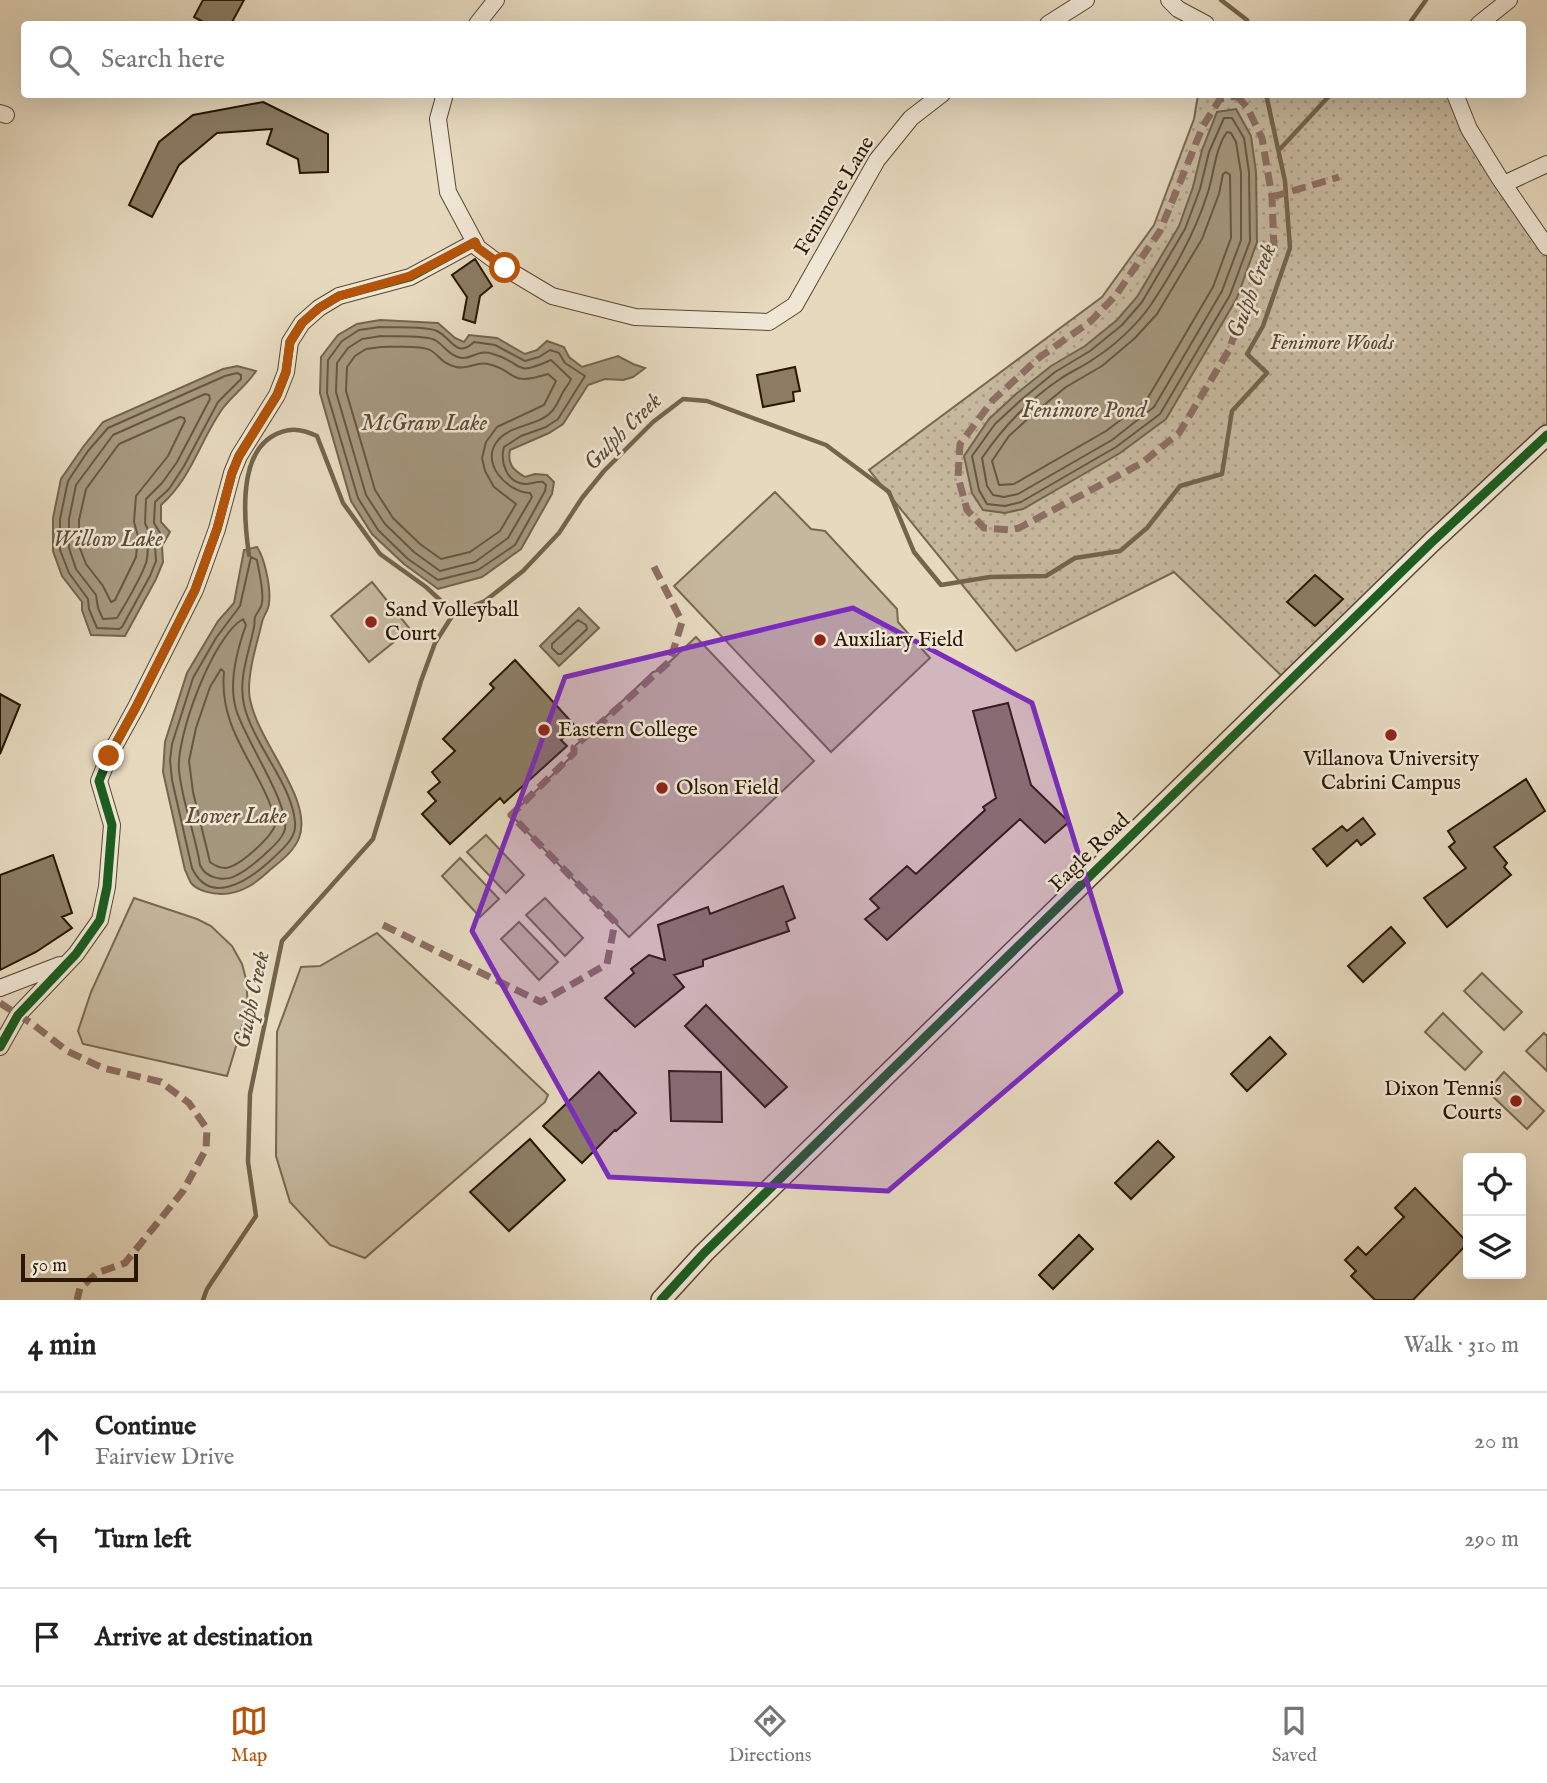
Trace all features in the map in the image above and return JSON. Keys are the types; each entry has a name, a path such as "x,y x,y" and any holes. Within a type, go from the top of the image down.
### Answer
{"street":[{"path":"479,21 496,0"},
{"path":"1053,21 1086,0"},
{"path":"1169,0 1178,9 1200,21"},
{"path":"1483,21 1509,0"},
{"path":"0,1048 18,1014 66,963 100,920 107,887 112,825 99,781 109,756 195,590 214,538 232,473 239,456 277,395 286,372 290,342 302,323 339,296 410,276 475,242 447,192 438,119 444,98"},
{"name":"Fenimore Lane","path":"475,242 478,248 505,268 552,296 635,317 769,322 795,305 877,160 911,118 937,98"},
{"path":"1457,98 1469,129 1547,247"},
{"path":"1504,184 1547,164"},
{"name":"Eagle Road","path":"661,1300 704,1253 1288,682 1547,435"},
{"path":"0,989 66,963"}],"highlighted area":[{"path":"853,608 1032,703 1121,992 888,1191 609,1177 472,931 565,677"}],"green space":[{"name":"Fenimore Woods","path":"1198,98 1459,98 1469,129 1547,247 1547,436 1288,682 1174,572 1016,651 869,470 1102,297 1154,225 1194,119"},
{"name":"Auxiliary Field","path":"775,492 811,529 825,531 897,609 898,622 930,658 831,752 674,586"},
{"name":"Sand Volleyball Court","path":"372,582 410,629 369,662 331,616"},
{"name":"Olson Field","path":"696,637 814,761 629,937 511,815 574,754 574,747 653,672 661,670"},
{"path":"486,835 524,875 506,893 467,852"},
{"path":"460,858 499,899 480,917 442,876"},
{"path":"134,898 211,926 232,946 242,964 248,1007 227,1076 83,1044 78,1031 91,992"},
{"path":"545,898 583,938 565,956 526,915"},
{"path":"519,922 558,962 539,980 501,939"},
{"path":"377,933 548,1095 545,1102 365,1258 330,1245 290,1202 276,1156 277,1032 301,967 320,966"},
{"name":"Dixon Tennis Courts","path":"1482,973 1522,1012 1504,1030 1464,991"},
{"name":"Dixon Tennis Courts","path":"1443,1013 1482,1052 1465,1070 1425,1032"},
{"name":"Dixon Tennis Courts","path":"1544,1033 1547,1036 1547,1071 1526,1051"},
{"name":"Dixon Tennis Courts","path":"1504,1072 1544,1111 1527,1129 1487,1091"}],"water":[{"name":"Fenimore Pond","path":"1236,109 1251,136 1256,172 1257,242 1237,298 1166,419 1120,453 1023,509 1005,513 983,510 972,493 964,456 989,419 1016,394 1051,366 1085,346 1117,320 1137,297 1179,226 1193,187 1202,150 1217,112"},
{"name":"McGraw Lake","path":"380,320 438,323 464,342 469,335 497,338 525,354 537,350 547,341 564,347 569,357 582,367 618,356 645,368 633,377 623,380 605,379 588,385 563,424 510,450 509,459 514,469 525,477 547,475 554,482 552,494 521,549 482,577 438,589 404,564 372,534 351,501 320,393 321,357 338,335 357,324"},
{"name":"Willow Lake","path":"237,366 256,371 223,408 181,483 161,505 161,522 170,532 162,546 163,562 156,579 125,636 91,635 82,610 82,602 62,576 53,551 53,518 61,479 103,422 223,369"},
{"name":"Lower Lake","path":"257,547 265,566 269,606 254,656 249,690 259,726 290,785 298,804 301,822 299,838 283,859 248,887 221,894 195,886 185,870 163,772 165,742 187,673 218,621 234,603 244,550"},
{"path":"579,608 599,628 559,666 540,646"}],"building":[{"path":"203,0 244,0 233,21 201,21 194,17"},
{"path":"263,102 328,134 328,172 300,173 298,159 267,144 272,129 217,133 179,165 152,217 129,205 159,142 193,115"},
{"path":"475,259 492,286 480,296 475,323 463,319 467,297 452,275"},
{"path":"795,367 800,391 793,392 794,401 763,407 757,375"},
{"path":"1315,575 1343,599 1315,626 1287,602"},
{"path":"515,660 576,727 561,740 567,746 504,803 500,798 450,844 422,814 436,801 428,792 440,782 432,772 455,751 443,739 494,688 490,684"},
{"path":"0,694 20,705 0,754"},
{"path":"1008,703 1031,785 1069,822 1045,843 1020,819 887,940 865,919 879,908 870,899 907,866 916,874 985,810 983,807 996,798 973,711"},
{"path":"1526,779 1545,811 1494,847 1507,863 1504,867 1511,875 1447,927 1424,898 1466,868 1449,847 1455,842 1448,831"},
{"path":"1363,818 1375,834 1361,845 1357,840 1327,866 1313,849 1342,826 1347,831"},
{"path":"53,855 72,913 62,917 72,928 36,952 0,970 0,875"},
{"path":"783,886 795,918 786,922 789,931 703,960 703,966 674,975 684,987 635,1027 605,998 634,973 631,969 649,955 665,960 658,925 708,907 710,914"},
{"path":"1391,927 1405,943 1363,982 1348,966"},
{"path":"706,1005 787,1087 765,1107 685,1026"},
{"path":"1270,1037 1286,1054 1247,1091 1231,1074"},
{"path":"669,1071 721,1072 722,1122 671,1121"},
{"path":"599,1072 636,1113 582,1163 543,1126"},
{"path":"530,1139 565,1180 509,1231 470,1192"},
{"path":"1158,1141 1174,1157 1131,1199 1115,1183"},
{"path":"1415,1188 1463,1238 1463,1248 1413,1300 1375,1300 1351,1276 1356,1271 1345,1260 1358,1247 1366,1255 1404,1217 1395,1208"},
{"path":"1079,1235 1093,1249 1053,1289 1039,1275"}],"waterway":[{"name":"Gulph Creek","path":"1221,0 1247,21"},
{"path":"1411,21 1426,0"},
{"name":"Gulph Creek","path":"203,1300 207,1289 256,1216 248,1162 250,1094 282,941 373,839 421,681 435,643 454,613 485,601 523,571 559,533 604,471 653,422 683,399 707,401 826,445 889,492 914,552 941,585 990,577 1046,576 1075,558 1120,551 1147,528 1180,486 1222,474 1232,411 1267,373 1247,354 1263,326 1290,248 1285,181 1267,98"},
{"path":"1280,149 1327,98"},
{"path":"249,555 245,508 248,474 253,459 260,447 271,437 288,430 305,431 317,436 343,503 380,554 426,587 454,613"}],"marked path":[{"path":"1226,98 1220,99 1203,126 1160,231 1116,295 1091,321 1040,357 993,400 960,444 958,477 967,510 984,528 1019,528 1142,463 1179,433 1229,350 1243,310 1274,249 1272,197 1262,138 1247,107 1239,98"},
{"path":"1272,197 1339,177"},
{"path":"383,925 541,1002 607,964 615,922 511,815 574,753 574,747 670,661 682,622 651,561"},
{"path":"0,1003 67,1051 103,1068 161,1082 189,1103 207,1129 206,1149 183,1191 125,1263 97,1273 80,1288 77,1300"}],"cycle path":[{"path":"0,1047 18,1015 76,954 100,920 107,887 112,825 99,781 109,756 195,590 217,529 232,473 239,456 277,395 286,372 290,342 302,323 339,296 410,277 475,242"},
{"path":"661,1300 704,1253 1431,543 1547,435"}],"place":[{"name":"Sand Volleyball Court","path":"371,622"},
{"name":"Auxiliary Field","path":"820,640"},
{"name":"Eastern College","path":"544,730"},
{"name":"Villanova University Cabrini Campus","path":"1391,735"},
{"name":"Olson Field","path":"662,788"},
{"name":"Dixon Tennis Courts","path":"1516,1101"}],"route":[{"path":"109,756 195,590 217,529 232,473 252,433 277,395 286,372 290,342 302,323 339,296 410,276 475,242 478,248 505,268"}]}
